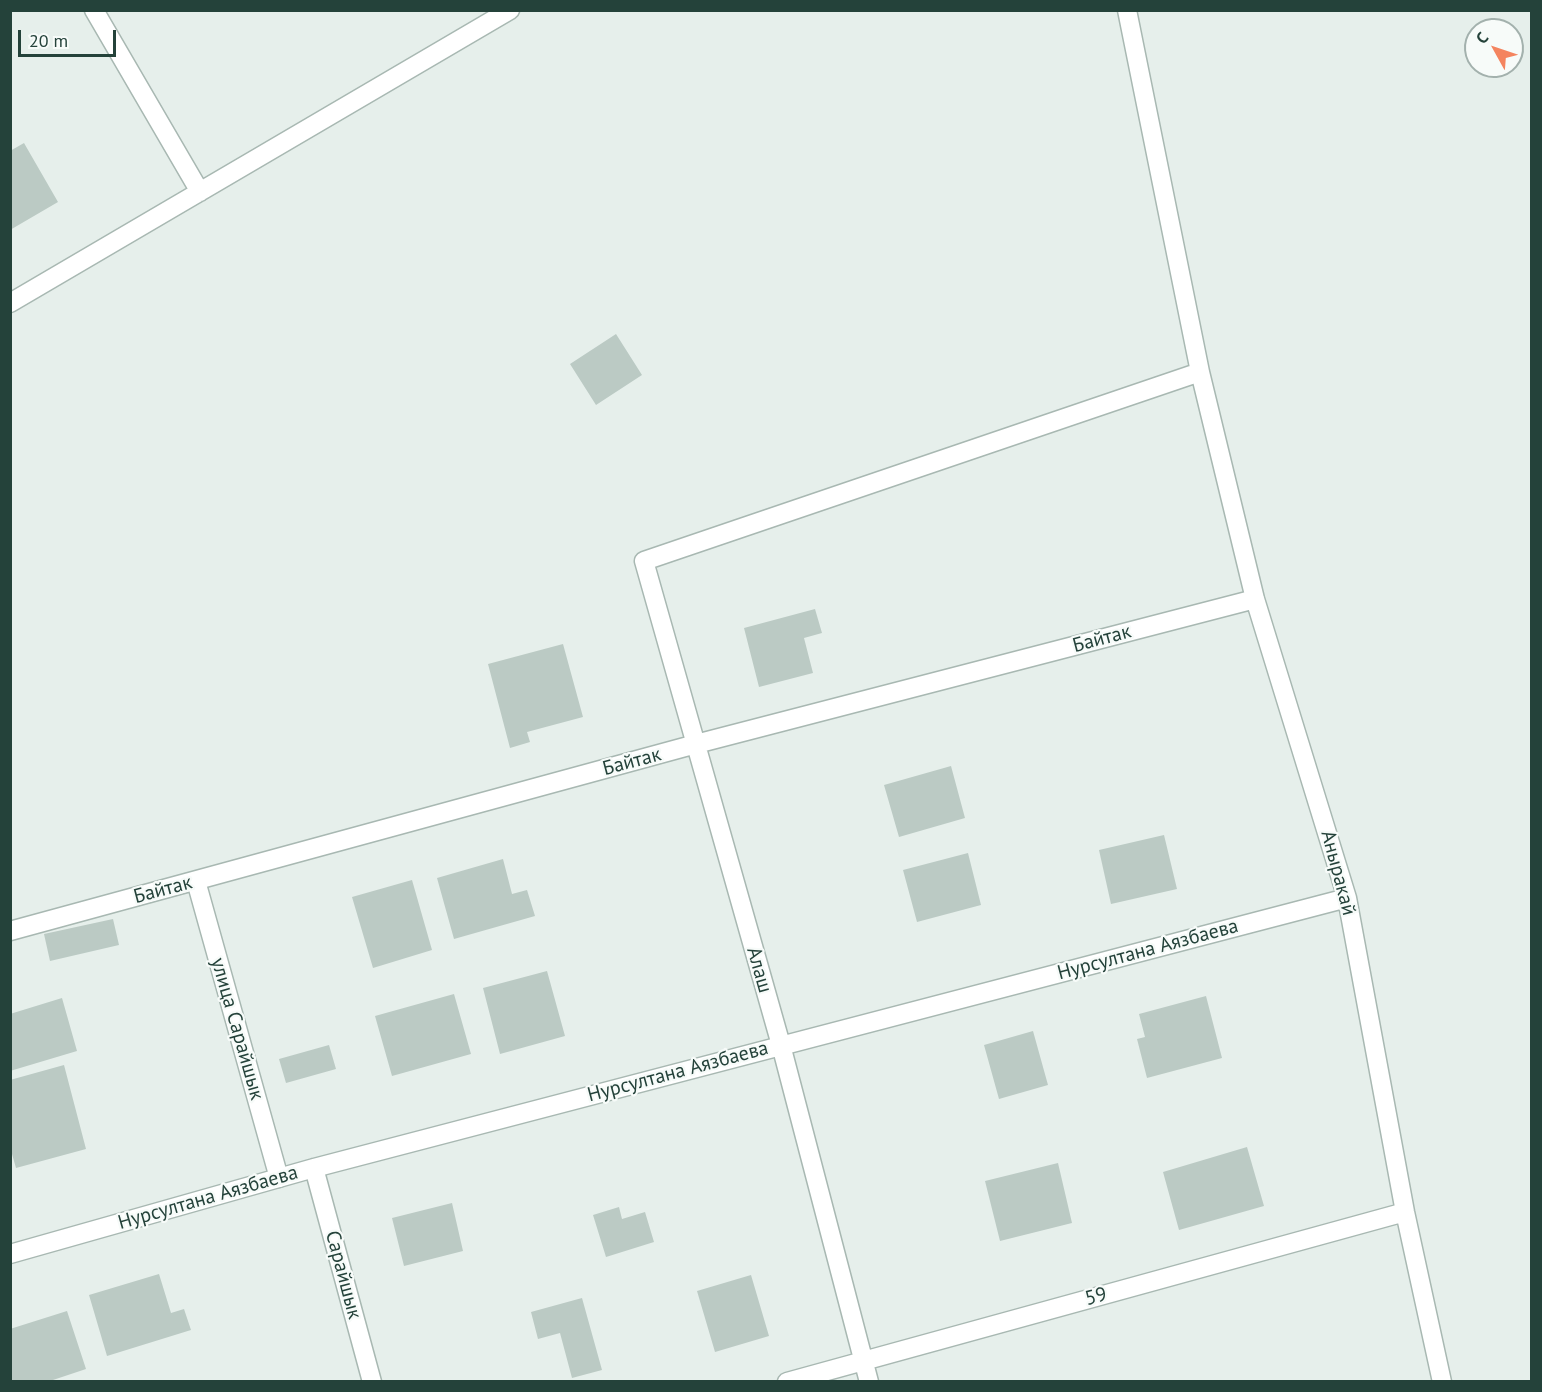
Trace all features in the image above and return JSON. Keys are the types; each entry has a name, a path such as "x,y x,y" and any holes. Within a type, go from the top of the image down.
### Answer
{"street":[{"path":"94,10 200,192"},
{"path":"10,303 510,10"},
{"name":"Аныракай","path":"1127,10 1200,372 1255,599 1347,898 1405,1212 1442,1382"},
{"name":"Алаш","path":"869,1382 781,1045 644,561 1200,372"},
{"name":"Байтак","path":"10,931 696,744 1255,599"},
{"name":"улица Сарайшык","path":"196,881 279,1178"},
{"name":"Нурсултана Аязбаева","path":"10,1254 314,1167 1347,898"},
{"name":"Сарайшык","path":"314,1167 372,1382"},
{"name":"59","path":"787,1382 1405,1212"}],"building":[{"path":"24,143 58,202 10,230 10,151"},
{"path":"616,334 642,375 596,405 570,364"},
{"path":"815,609 822,633 804,638 813,673 759,687 744,628"},
{"path":"563,644 583,717 527,732 530,742 510,748 488,664"},
{"path":"951,766 965,818 899,837 884,785"},
{"path":"1164,835 1177,889 1111,904 1099,850"},
{"path":"968,853 981,905 917,922 903,870"},
{"path":"503,859 512,894 527,890 535,916 454,939 437,878"},
{"path":"412,880 432,950 373,968 352,897"},
{"path":"113,919 119,945 50,961 44,934"},
{"path":"547,971 565,1036 500,1054 483,988"},
{"path":"454,994 471,1054 392,1076 375,1016"},
{"path":"1206,996 1222,1058 1147,1078 1137,1039 1145,1037 1139,1014"},
{"path":"62,998 77,1051 10,1071 10,1014"},
{"path":"1033,1031 1048,1085 999,1099 984,1045"},
{"path":"329,1045 336,1069 286,1083 279,1059"},
{"path":"64,1065 86,1149 16,1168 10,1147 10,1080"},
{"path":"1247,1147 1264,1206 1179,1230 1163,1172"},
{"path":"1058,1163 1072,1223 1000,1241 985,1181"},
{"path":"452,1203 463,1251 404,1266 392,1218"},
{"path":"619,1207 622,1219 645,1212 654,1242 606,1257 593,1215"},
{"path":"159,1274 171,1313 184,1309 191,1330 107,1356 89,1295"},
{"path":"751,1275 769,1336 715,1352 697,1291"},
{"path":"582,1298 602,1370 572,1378 560,1333 538,1339 531,1312"},
{"path":"67,1311 86,1369 47,1382 10,1382 10,1329"}]}
